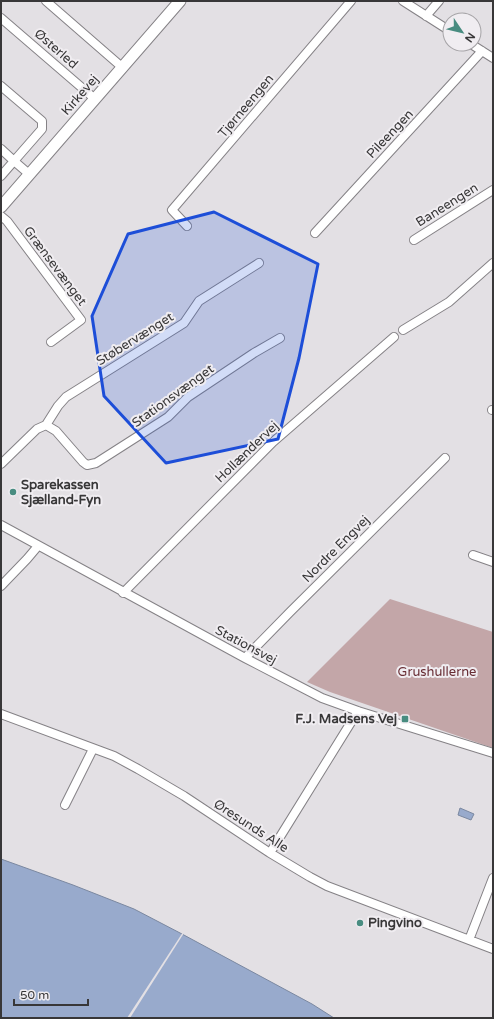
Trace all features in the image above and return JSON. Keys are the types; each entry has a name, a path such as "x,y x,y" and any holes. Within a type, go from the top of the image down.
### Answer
{"main road":[{"name":"Kirkevej","path":"1,207 180,1"}],"street":[{"path":"46,1 123,68"},
{"name":"Tjørneengen","path":"187,226 172,210 351,1"},
{"path":"403,1 442,26"},
{"path":"426,16 439,1"},
{"name":"Østerled","path":"1,18 95,99"},
{"path":"482,51 493,58"},
{"name":"Pileengen","path":"315,233 481,52"},
{"path":"1,86 42,121 42,129 1,176"},
{"path":"1,149 29,174"},
{"name":"Baneengen","path":"414,240 493,190"},
{"name":"Grænsevænget","path":"1,216 7,221 81,320 51,342"},
{"name":"Støbervænget","path":"46,425 58,406 66,397 184,323 199,301 259,263"},
{"path":"403,330 449,302 493,263"},
{"name":"Hollændervej","path":"124,593 273,442 394,337"},
{"name":"Stationsvænget","path":"46,425 56,431 83,462 87,465 96,463 168,417 188,397 280,338"},
{"path":"3,458 37,429 46,425"},
{"name":"Nordre Engvej","path":"245,658 445,458"},
{"name":"Stationsvej","path":"1,525 124,593 322,698 358,711 493,753"},
{"path":"1,586 27,560 38,546"},
{"path":"473,555 493,562"},
{"path":"270,853 358,711"},
{"name":"Øresunds Alle","path":"1,714 114,756 138,768 184,796 270,853 327,886 493,949"},
{"path":"66,805 93,749"},
{"path":"469,940 493,878"}],"highlighted area":[{"path":"214,212 318,264 299,358 278,439 166,463 104,396 92,316 128,234"}],"green space":[{"name":"Grushullerne","path":"390,599 493,632 493,748 330,692 307,682"}],"water":[{"path":"460,808 474,814 471,820 458,815"},
{"path":"1,859 134,909 312,1004 334,1018 1,1018"}],"pier":[{"path":"183,932 184,933 130,1018 127,1018"}],"place":[{"name":"Sparekassen Sjælland-Fyn","path":"13,492"},
{"name":"F.J. Madsens Vej","path":"405,719"},
{"name":"Pingvino","path":"360,923"}]}
